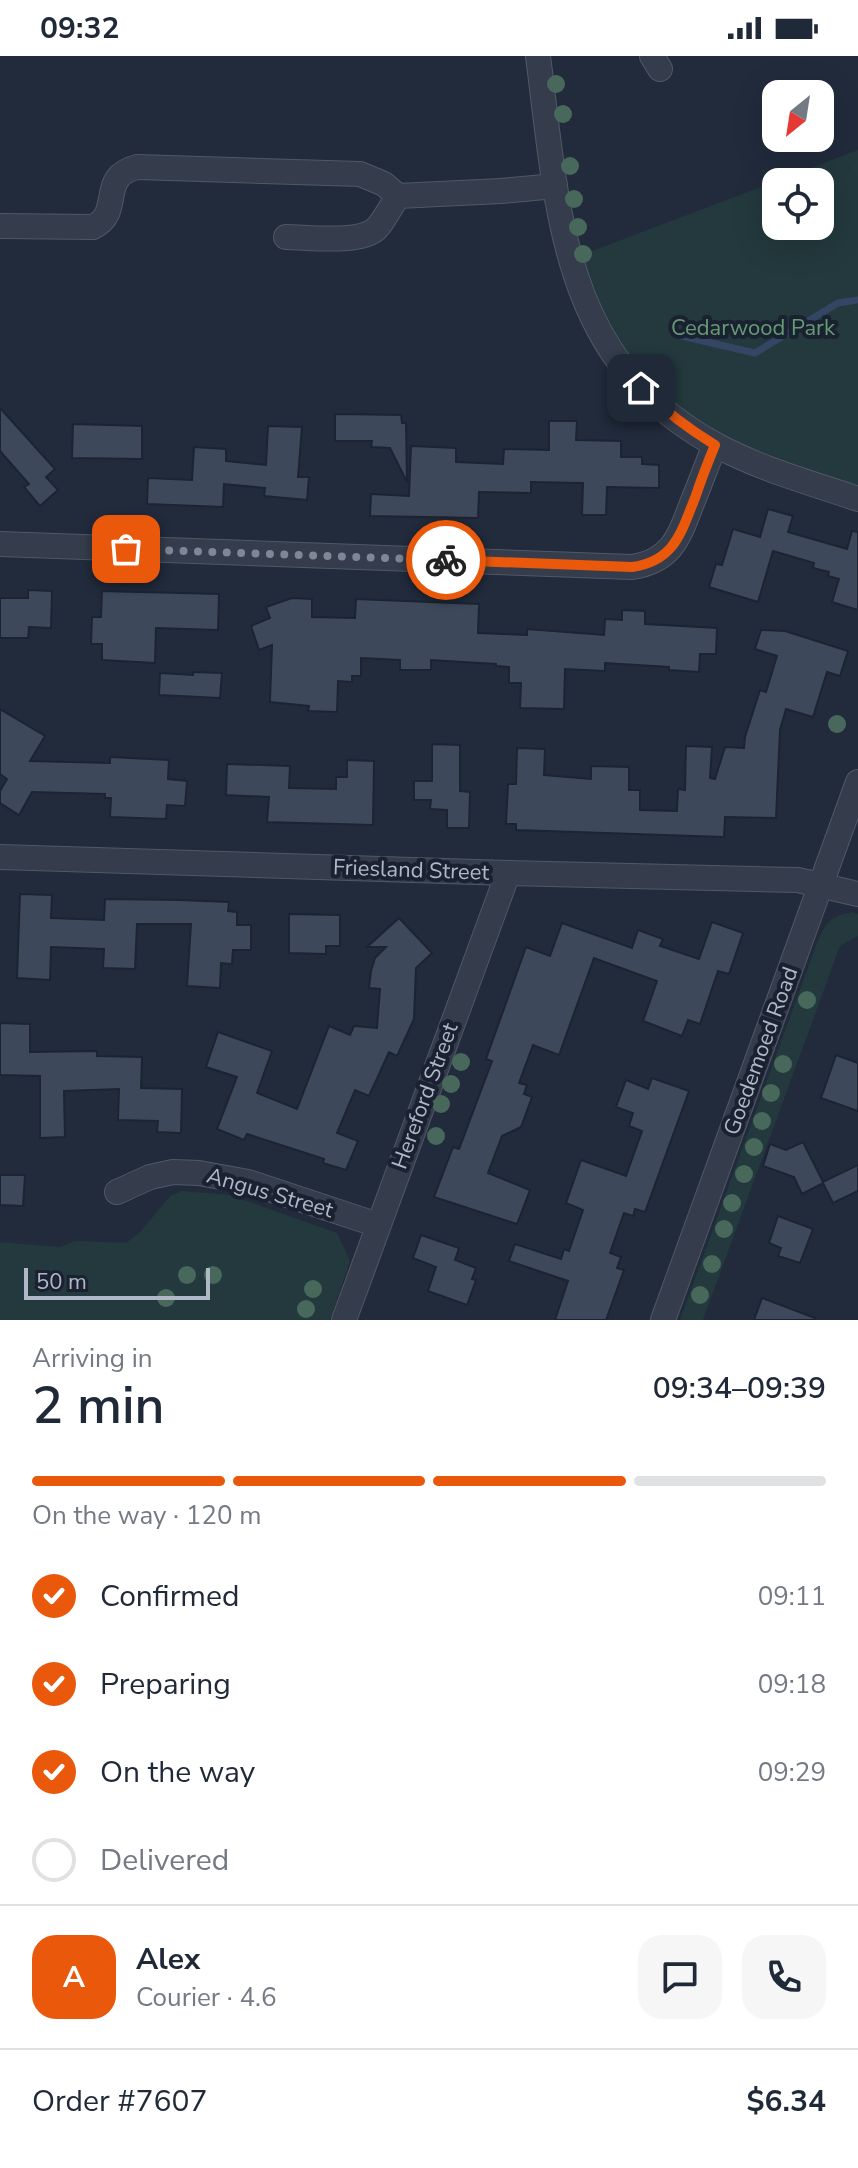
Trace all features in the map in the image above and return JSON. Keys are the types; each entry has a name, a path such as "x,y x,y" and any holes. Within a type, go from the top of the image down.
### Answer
{"street":[{"path":"538,56 555,186 572,268 586,306 605,341 641,388 688,429 747,460 858,499"},
{"path":"0,226 93,227 100,224 108,214 117,177 137,167 360,174 384,184 398,196 555,186"},
{"path":"286,237 352,238 367,234 376,229 398,196"},
{"path":"0,544 632,567 662,557 676,543 715,445"},
{"name":"Goedemoed Road","path":"663,1320 858,782"},
{"name":"Friesland Street","path":"0,857 798,880 858,894"},
{"name":"Hereford Street","path":"344,1320 508,873"},
{"name":"Angus Street","path":"117,1192 150,1177 173,1172 199,1173 248,1182 378,1225"}],"green space":[{"name":"Cedarwood Park","path":"858,150 858,486 742,444 688,413 664,393 624,347 608,320 584,264 592,251 762,186 762,240 834,240 834,168 811,168"},
{"path":"852,912 858,914 858,936 840,946 703,1320 680,1320 817,943 829,922"},
{"path":"182,1191 230,1195 337,1233 350,1261 330,1320 0,1320 0,1242 60,1247 75,1241 126,1243 140,1232 170,1196"}],"building":[{"path":"0,408 55,469 46,477 58,490 40,506 24,487 29,484 0,451"},
{"path":"335,414 401,415 402,423 406,423 407,482 390,448 371,447 372,441 335,441"},
{"path":"549,421 577,421 576,440 621,441 621,457 642,457 642,464 659,465 659,488 607,487 606,515 582,515 583,483 531,482 531,493 479,492 478,518 370,516 371,494 409,496 411,446 456,448 456,462 503,464 504,449 549,450"},
{"path":"73,424 142,426 142,459 72,458"},
{"path":"268,426 302,427 298,477 309,477 307,500 264,496 265,488 224,484 223,507 147,504 148,478 192,480 194,447 226,449 226,461 266,465"},
{"path":"768,509 793,516 788,532 847,549 852,531 858,532 858,610 832,602 839,579 828,576 829,572 813,568 814,563 773,551 758,602 709,587 716,564 722,565 733,529 760,537"},
{"path":"28,590 52,591 51,628 29,627 28,638 0,638 0,598 28,598"},
{"path":"102,591 219,594 218,630 156,628 155,663 102,660 102,644 91,644 92,617 101,617"},
{"path":"292,598 312,599 312,617 355,618 356,599 479,604 478,633 527,635 527,629 604,635 605,619 622,620 622,610 645,611 645,624 717,628 716,654 700,654 699,672 605,663 605,671 565,669 564,709 520,708 521,683 509,683 509,667 431,660 431,670 400,670 400,660 361,658 361,676 352,676 352,682 338,681 337,712 308,711 309,706 270,702 272,645 259,650 251,626 270,618 266,607"},
{"path":"761,630 785,631 848,651 840,676 827,672 813,717 786,709 780,730 776,818 725,817 724,837 516,830 516,824 506,824 508,784 516,784 517,748 545,749 544,775 591,779 591,766 629,767 629,790 640,790 640,810 677,811 678,789 685,790 686,746 712,747 710,778 715,779 725,747 744,748 760,690 766,692 777,656 755,649"},
{"path":"193,672 222,673 220,698 159,695 160,673 193,675"},
{"path":"0,709 45,736 30,761 110,763 110,757 169,760 168,779 187,781 185,806 167,805 166,819 110,817 111,798 105,798 105,794 32,792 19,815 0,803 0,791 7,779 0,774"},
{"path":"432,744 460,745 460,791 470,792 469,828 447,828 447,810 430,809 431,800 414,800 414,781 432,781"},
{"path":"347,760 374,761 373,825 267,822 269,797 226,795 227,764 290,766 289,788 336,789 336,777 347,777"},
{"path":"20,894 52,895 51,918 104,920 105,899 229,902 228,911 237,912 237,925 251,925 251,950 233,950 232,964 221,963 220,988 187,986 191,924 137,924 135,969 103,968 104,949 51,947 50,980 17,978"},
{"path":"289,914 340,915 340,946 326,946 326,954 289,953"},
{"path":"399,918 432,953 416,968 414,1019 397,1056 389,1052 369,1096 355,1090 337,1133 358,1141 346,1170 323,1163 324,1159 247,1134 244,1140 217,1129 237,1077 206,1067 218,1032 272,1051 257,1093 297,1109 329,1026 350,1035 354,1026 377,1028 380,989 369,988 375,958 386,947 367,947"},
{"path":"712,922 743,933 729,974 718,971 700,1024 688,1020 682,1036 643,1021 657,981 594,958 559,1055 533,1045 519,1083 527,1085 524,1094 532,1097 521,1127 502,1136 488,1173 530,1190 517,1224 434,1197 453,1147 459,1149 492,1061 486,1059 526,947 550,956 562,923 632,948 638,930 663,939 660,946 699,959"},
{"path":"0,1023 30,1024 30,1052 97,1051 97,1056 142,1057 141,1088 182,1089 181,1133 157,1132 158,1121 118,1120 119,1089 64,1091 65,1137 40,1138 40,1076 0,1075"},
{"path":"836,1055 858,1063 858,1111 821,1098"},
{"path":"652,1078 689,1091 645,1212 635,1209 633,1216 624,1213 610,1253 621,1257 617,1268 624,1270 606,1320 555,1320 568,1281 509,1261 515,1244 561,1259 564,1249 569,1251 583,1210 566,1203 581,1160 626,1176 642,1131 629,1126 633,1113 616,1107 626,1080 648,1089"},
{"path":"803,1142 823,1182 858,1165 858,1191 833,1203 823,1183 802,1194 794,1177 763,1166 770,1144 786,1150"},
{"path":"0,1175 25,1175 23,1206 0,1205"},
{"path":"778,1216 813,1229 800,1263 778,1256 781,1248 769,1243"},
{"path":"421,1235 459,1248 455,1260 476,1268 472,1279 476,1280 467,1305 428,1291 436,1267 413,1258"},
{"path":"762,1298 815,1318 754,1320"}],"waterway":[{"path":"677,335 755,353 838,303 858,300"}],"way so far":[{"path":"126,549 446,560"}],"route":[{"path":"446,560 632,567 662,557 680,535 715,445 663,410 641,388"}]}
